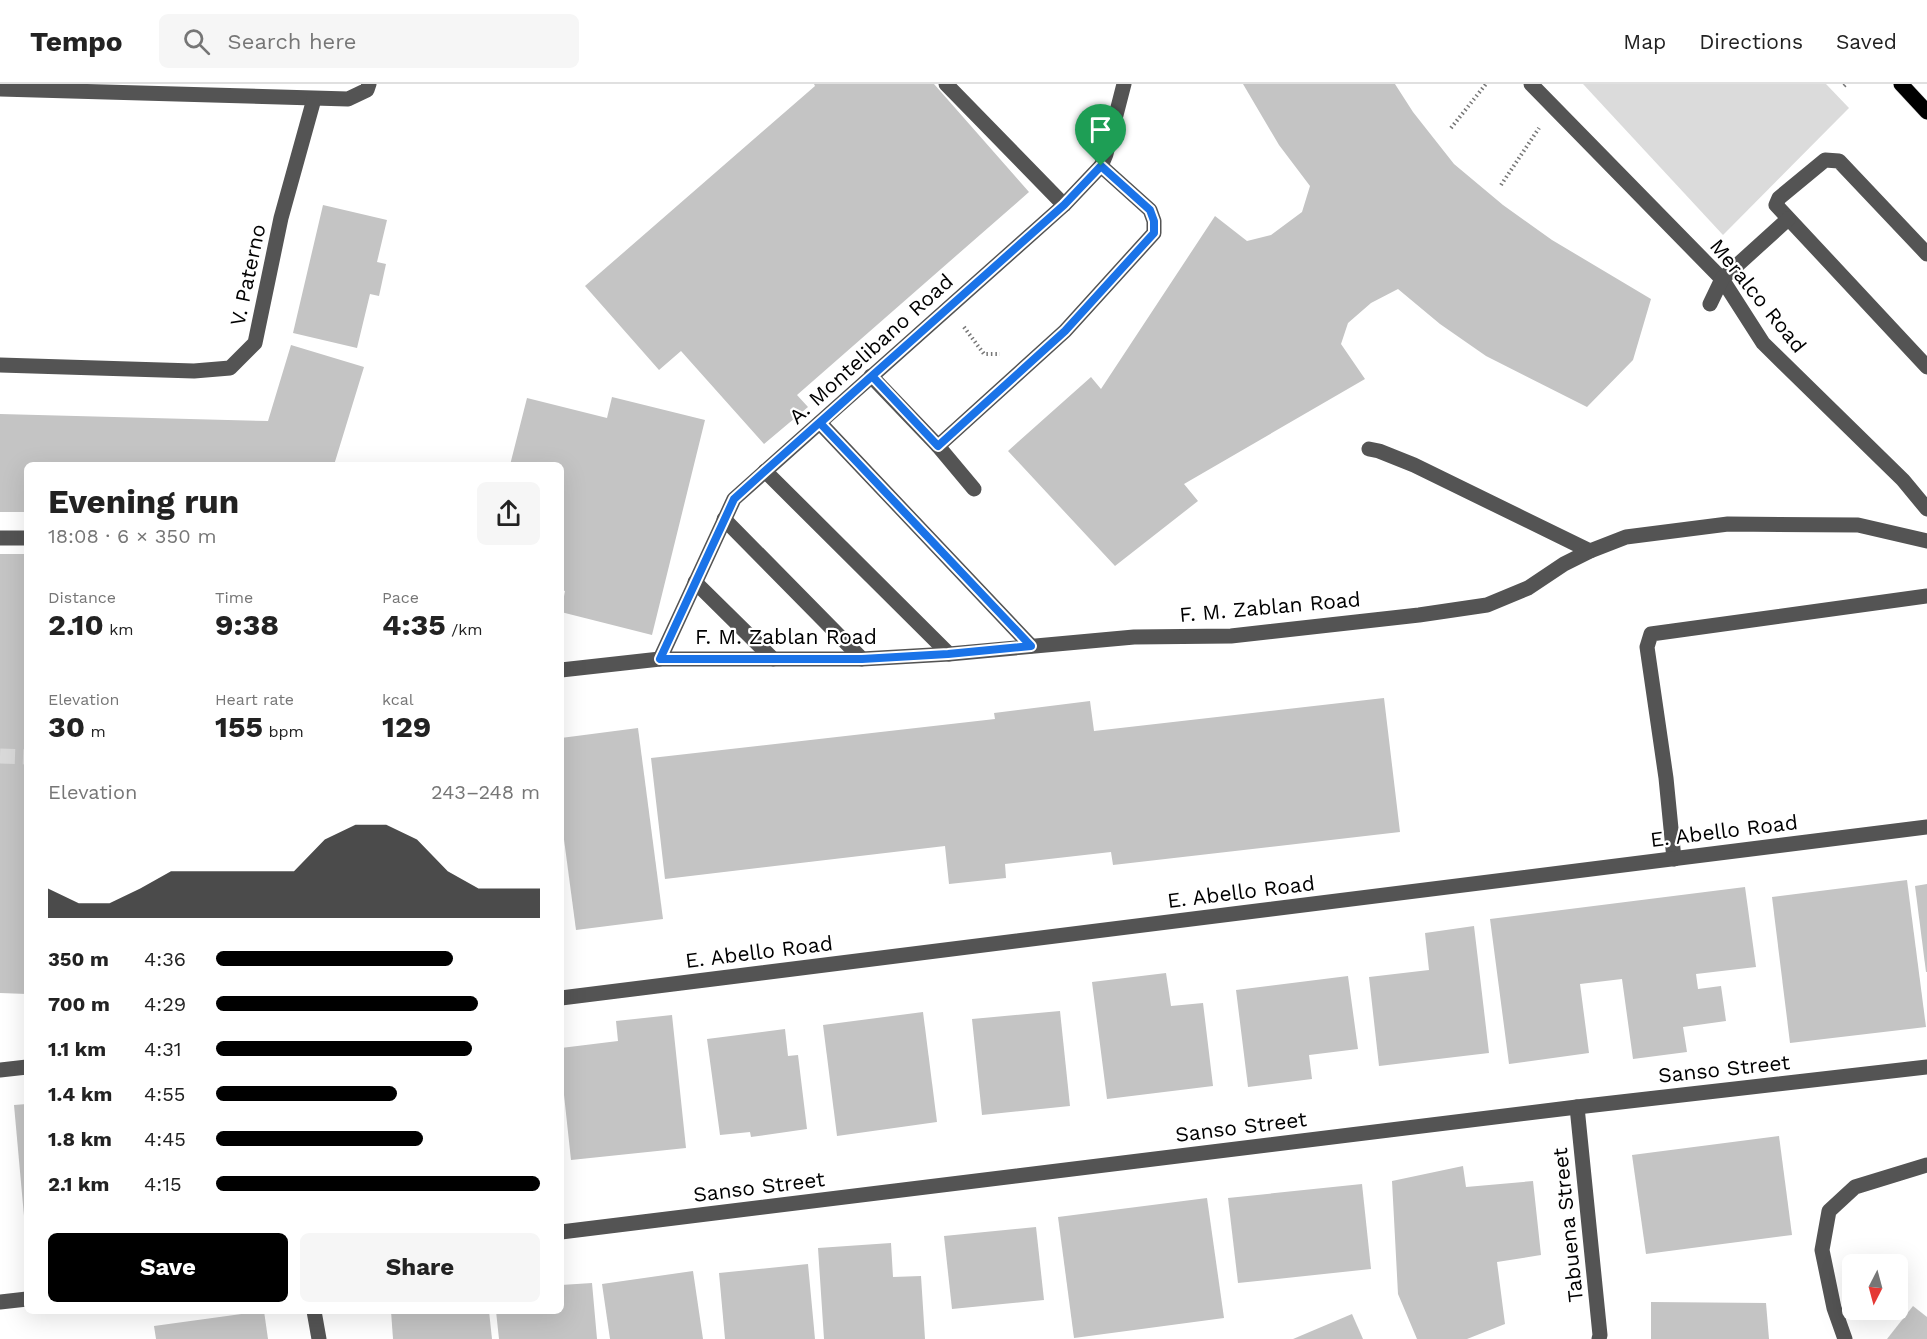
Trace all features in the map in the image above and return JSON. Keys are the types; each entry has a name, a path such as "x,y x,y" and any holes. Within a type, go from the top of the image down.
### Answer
{"main road":[{"path":"1901,84 1927,112"}],"street":[{"path":"1,84 0,89 271,91 314,99 348,99 368,87"},
{"path":"946,84 1064,205"},
{"name":"A. Montelibano Road","path":"660,659 734,499 1064,205 1101,166 1124,84"},
{"name":"Meralco Road","path":"1531,84 1722,279 1762,342 1902,480 1927,509"},
{"name":"V. Paterno","path":"0,365 194,371 230,368 255,343 281,218 314,99"},
{"path":"1927,254 1839,160 1825,160 1779,198 1776,205 1927,367"},
{"path":"938,446 1065,331 1154,233 1154,221 1150,210 1101,166"},
{"path":"1710,304 1722,279 1788,219"},
{"path":"872,376 938,446 974,489"},
{"path":"820,423 1031,646"},
{"path":"1369,449 1414,465 1590,550"},
{"path":"765,471 948,654"},
{"path":"724,519 862,659"},
{"name":"F. M. Zablan Road","path":"564,670 660,659 862,659 948,654 1134,637 1231,636 1487,606 1528,588 1590,550 1626,537 1728,524 1858,525 1927,542"},
{"path":"0,538 24,538"},
{"path":"695,582 773,659"},
{"path":"1674,858 1666,778 1647,647 1651,634 1927,596"},
{"name":"E. Abello Road","path":"564,999 1927,827"},
{"path":"0,1070 24,1067"},
{"name":"Sanso Street","path":"564,1232 1577,1107 1927,1067"},
{"name":"Tabuena Street","path":"1577,1107 1599,1339"},
{"path":"1845,1339 1834,1308 1822,1250 1829,1211 1855,1187 1927,1165"},
{"path":"0,1302 24,1299"},
{"path":"315,1314 319,1339"}],"path":[{"path":"1451,128 1486,84"},
{"path":"1501,185 1554,106"},
{"path":"949,308 984,354 1038,356"}],"shaded area":[{"path":"1583,84 1826,84 1849,108 1723,235"}],"building":[{"path":"814,84 934,84 1029,192 797,395 808,407 764,444 681,351 659,370 585,286 815,86"},
{"path":"1243,84 1395,84 1413,112 1454,164 1503,205 1552,240 1651,299 1633,360 1587,407 1486,356 1440,324 1398,289 1371,303 1348,323 1341,344 1365,379 1184,484 1198,501 1115,566 1008,451 1091,377 1101,389 1215,216 1247,241 1271,235 1302,212 1310,186 1279,145"},
{"path":"323,205 387,220 377,262 386,264 379,296 370,294 357,348 293,333"},
{"path":"291,345 364,367 335,462 24,462 24,512 0,512 0,414 268,421"},
{"path":"612,397 705,420 652,635 564,613 564,462 511,462 527,398 607,418"},
{"path":"0,554 24,554 24,994 0,993"},
{"path":"1384,698 1400,832 1113,865 1111,852 1005,864 1006,878 949,884 945,846 665,879 651,758 995,719 994,713 1090,701 1094,731"},
{"path":"638,728 663,919 576,930 564,840 564,738"},
{"path":"1907,880 1926,1027 1790,1043 1772,897"},
{"path":"1927,884 1927,972 1926,972 1915,886"},
{"path":"1745,887 1756,967 1696,974 1698,989 1721,986 1726,1021 1683,1027 1687,1052 1633,1059 1622,979 1580,984 1589,1053 1509,1064 1490,919"},
{"path":"1474,926 1489,1053 1379,1066 1369,977 1429,970 1425,933"},
{"path":"1166,973 1171,1006 1203,1003 1213,1086 1107,1099 1092,982"},
{"path":"1348,976 1358,1049 1309,1055 1312,1079 1248,1087 1236,990"},
{"path":"1060,1011 1070,1106 982,1115 972,1019"},
{"path":"923,1012 937,1122 837,1136 823,1025"},
{"path":"672,1015 686,1148 571,1160 564,1095 564,1048 618,1041 616,1021"},
{"path":"785,1029 788,1056 798,1055 807,1129 751,1137 750,1132 720,1135 707,1039"},
{"path":"24,1104 24,1216 14,1105"},
{"path":"1779,1136 1792,1235 1646,1254 1632,1155"},
{"path":"1463,1166 1466,1187 1533,1181 1541,1255 1497,1262 1505,1324 1467,1339 1417,1339 1398,1294 1392,1181"},
{"path":"1362,1184 1371,1269 1238,1283 1228,1198"},
{"path":"1207,1198 1224,1318 1074,1338 1058,1217"},
{"path":"1036,1227 1044,1300 952,1309 944,1236"},
{"path":"891,1243 893,1277 921,1276 925,1339 824,1339 818,1248"},
{"path":"808,1264 815,1339 725,1339 719,1273"},
{"path":"693,1271 703,1339 610,1339 602,1284"},
{"path":"592,1283 597,1339 499,1339 496,1314 564,1314 564,1285"},
{"path":"1651,1302 1766,1303 1769,1339 1651,1339"},
{"path":"1913,1306 1927,1317 1927,1339 1887,1339 1902,1320 1908,1320 1908,1312"},
{"path":"242,1314 264,1314 268,1339 156,1339 154,1326"},
{"path":"391,1314 489,1314 492,1339 393,1339"},
{"path":"1352,1314 1363,1339 1293,1339"}],"tunnel":[{"path":"0,756 24,757"}],"route":[{"path":"1101,166 1150,210 1154,221 1154,233 1065,331 938,446 872,376 820,423 1031,646 862,659 660,659 734,499 765,471 1064,205 1101,166"}]}
